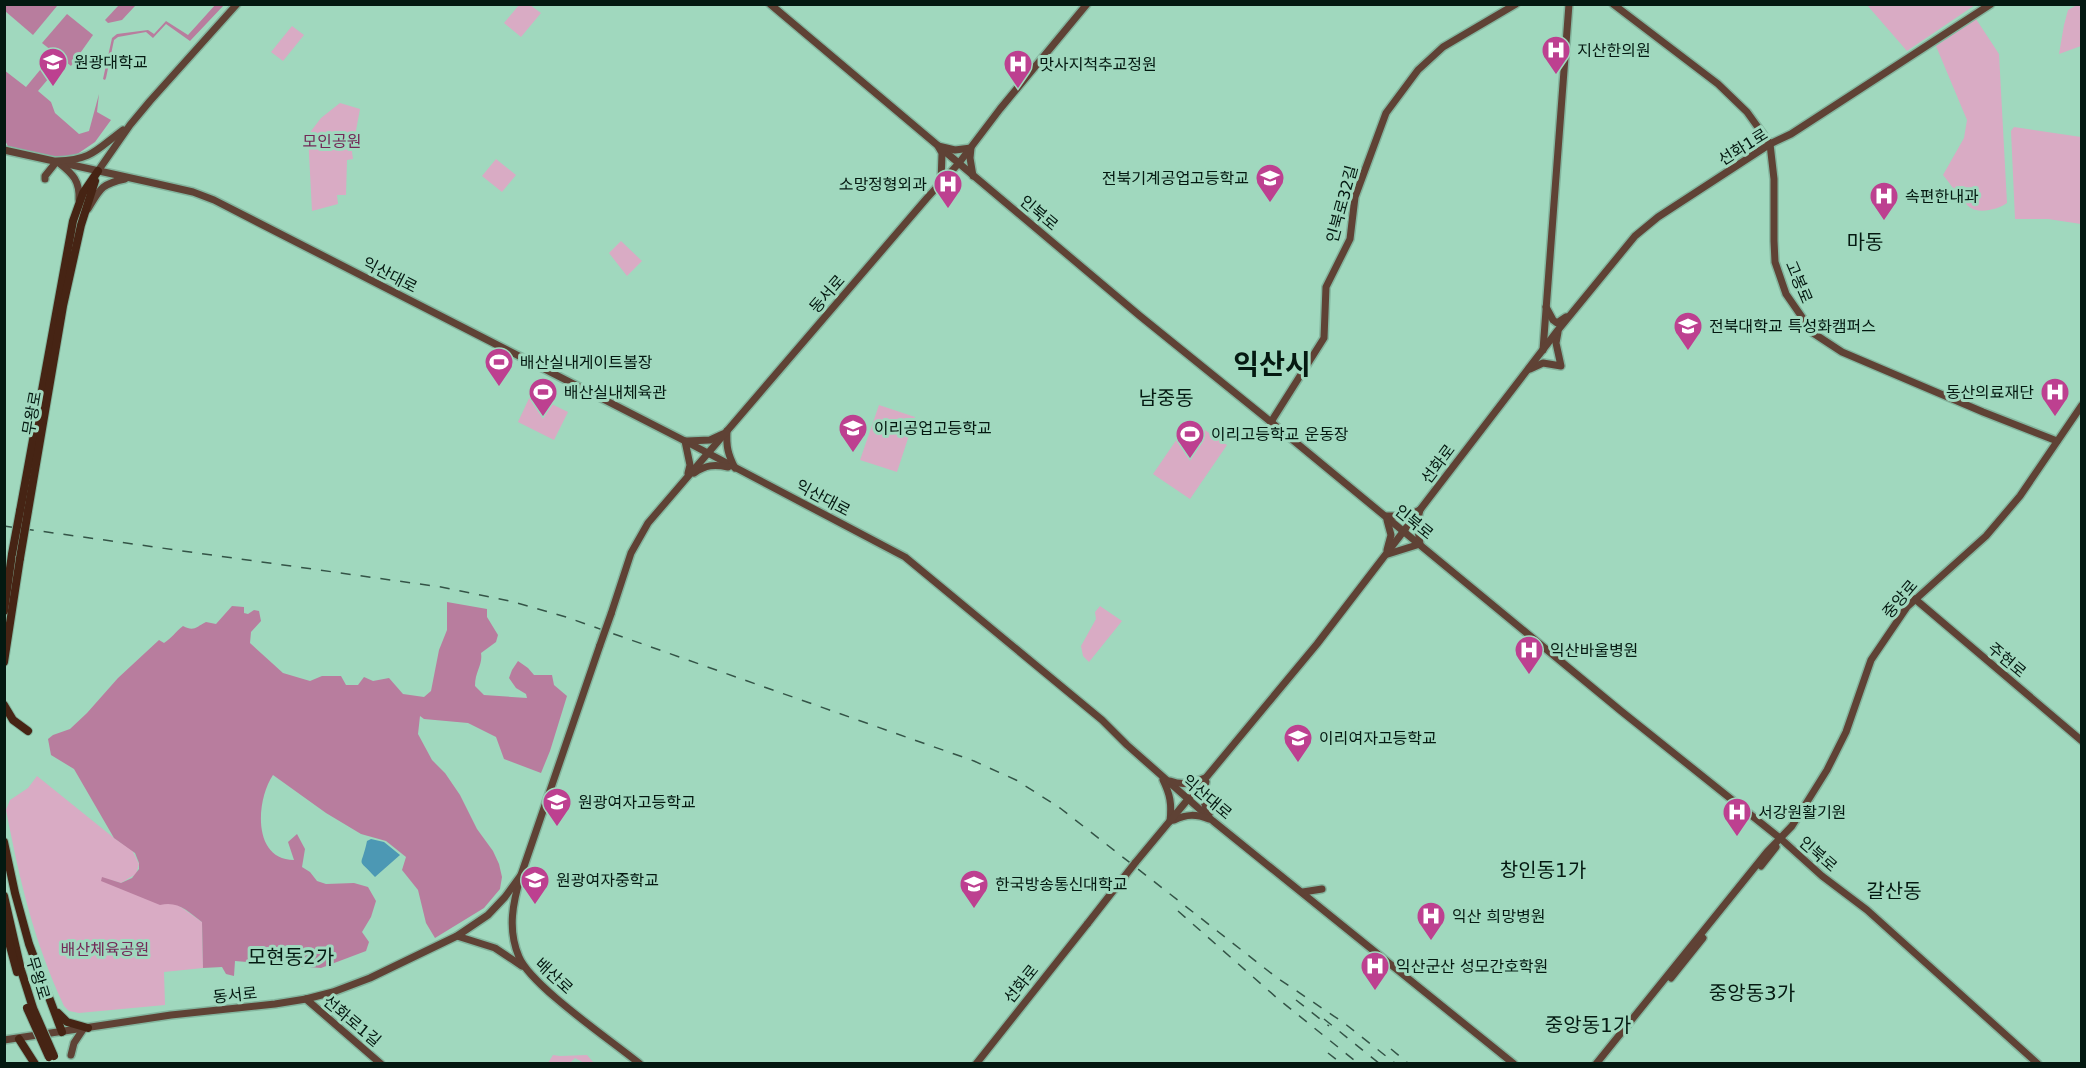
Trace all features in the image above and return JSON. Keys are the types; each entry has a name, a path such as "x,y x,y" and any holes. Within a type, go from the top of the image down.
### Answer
{"main road":[{"name":"무왕로","path":"4,662 20,558 24,511 65,256 78,204 98,171"},
{"name":"무왕로","path":"4,611 12,554 24,511 63,306 84,217 98,171"},
{"path":"4,705 14,720 28,731"},
{"path":"4,842 29,944 62,1032"},
{"name":"무왕로","path":"4,896 30,1008"},
{"name":"무왕로","path":"4,924 30,1008 53,1060"},
{"path":"52,1005 67,1022 86,1028"},
{"path":"19,1039 35,1064"}],"street":[{"name":"무왕로","path":"98,171 130,125 237,4"},
{"name":"인북로","path":"770,4 1147,321 1621,711 1781,839 1822,876 1867,910 2038,1064"},
{"name":"동서로","path":"4,1040 171,1015 306,999 370,978 457,936 488,915 521,875 636,541 686,477 959,163 1087,4"},
{"name":"인북로32길","path":"1271,422 1324,338 1326,287 1350,239 1355,197 1386,113 1418,70 1438,51 1516,4"},
{"path":"1543,350 1569,4"},
{"name":"고봉로","path":"1613,4 1718,84 1747,112 1770,144 1774,179 1775,262 1786,294 1813,333 1842,352 2057,441"},
{"name":"선화1로","path":"1543,350 1642,228 1991,4"},
{"path":"57,161 76,161 91,155 130,125"},
{"path":"938,146 955,150 971,148 970,164 973,176 955,174 940,183"},
{"path":"938,146 942,153 943,167 940,183"},
{"name":"익산대로","path":"4,150 193,192 214,200 685,441 905,557 1102,720 1162,777 1213,820 1514,1064"},
{"path":"45,179 57,161"},
{"path":"57,161 77,180 78,204"},
{"path":"84,217 100,188 109,182 128,178"},
{"path":"1546,307 1553,320 1557,322 1571,314"},
{"path":"1526,372 1543,363 1561,366 1556,343 1558,330"},
{"name":"선화로","path":"976,1064 1135,863 1317,644 1543,350"},
{"name":"중앙로","path":"1596,1064 1767,852 1792,826 1834,757 1846,732 1871,660 1908,607 1986,536 2020,496 2082,405"},
{"path":"686,477 690,465 685,441 710,440 727,431"},
{"path":"727,431 726,445 735,468"},
{"path":"686,477 714,464 735,468"},
{"path":"1385,516 1400,518 1420,510"},
{"path":"1386,555 1419,544 1417,522 1420,510"},
{"path":"1385,516 1390,525 1391,535 1386,555"},
{"name":"주현로","path":"1915,599 2082,741"},
{"path":"1162,777 1179,784 1192,783 1208,777"},
{"path":"1162,777 1170,794 1172,807 1169,823"},
{"path":"1208,777 1203,792 1205,807 1213,820"},
{"path":"1169,823 1185,815 1213,820"},
{"name":"중앙로","path":"1602,1064 1771,856 1781,839"},
{"name":"배산로","path":"521,875 512,915 515,944 525,968 555,997 640,1064"},
{"path":"1303,892 1322,889"},
{"path":"457,936 495,948 525,968"},
{"name":"선화로1길","path":"306,999 381,1064"},
{"path":"71,1055 74,1043 86,1028"}],"green space":[{"path":"519,5 530,5 541,13 521,37 504,23"},
{"path":"1867,5 1975,5 1907,51"},
{"path":"2081,5 2081,46 2059,54 2068,10"},
{"path":"1976,19 1999,54 2007,203 1984,211 1968,206 1943,175 1964,138 1967,120 1936,46"},
{"path":"292,26 304,35 283,61 271,52"},
{"name":"모인공원","path":"340,103 360,109 352,152 353,159 347,160 346,195 337,195 338,204 312,211 308,135 321,118"},
{"path":"2014,127 2081,137 2081,224 2048,219 2015,219 2011,131"},
{"path":"496,159 516,175 502,192 482,176"},
{"path":"621,241 642,261 627,276 609,253"},
{"name":"배산실내체육관","path":"531,394 568,412 554,440 518,422"},
{"path":"879,405 915,417 897,472 860,460"},
{"name":"이리고등학교 운동장","path":"1190,420 1227,445 1190,499 1153,474"},
{"path":"1100,606 1122,621 1089,662 1083,656 1081,646 1096,619 1095,612"},
{"name":"배산체육공원","path":"37,776 132,850 139,864 136,874 121,883 110,879 178,905 202,922 203,968 164,972 165,1005 79,1013 69,1011 64,1006 36,933 6,810 10,800 28,788"},
{"path":"553,1055 587,1055 594,1063 584,1063 575,1058 570,1063 548,1063"}],"shaded area":[{"path":"216,4 224,5 190,41 166,24 153,38 146,32 118,37 114,40 106,78 103,79 112,38 117,34 148,30 154,34 166,21 188,35"},
{"path":"5,5 57,6 33,35 5,11"},
{"path":"119,5 135,6 122,20 108,23 105,20"},
{"path":"67,14 93,35 71,66 42,43"},
{"path":"45,64 54,72 38,91 51,102 55,113 79,134 89,131 99,94 97,112 111,120 95,142 70,159 43,158 9,149 5,140 4,70 26,87"},
{"path":"447,602 487,609 487,617 498,635 496,642 481,653 475,686 484,695 527,698 526,694 516,688 509,678 518,661 534,675 552,675 554,685 567,696 541,773 504,759 496,737 468,723 424,719 420,716 418,734 432,760 445,773 460,795 477,829 493,851 499,864 502,877 500,889 484,908 435,938 426,923 418,890 402,870 406,857 386,841 361,834 326,813 273,775 267,786 261,813 264,840 280,857 294,860 288,842 297,834 305,849 302,867 310,872 317,881 326,884 354,883 368,887 376,901 371,917 362,932 369,942 366,951 321,968 235,961 234,976 226,974 222,967 203,968 202,922 178,906 160,905 101,881 102,877 121,883 132,878 139,869 139,863 135,853 114,838 74,769 51,755 48,739 70,729 118,678 159,640 164,643 183,626 192,629 206,622 216,624 232,606 244,607 244,613 259,611 261,621 251,632 250,643 283,673 310,681 322,676 341,676 346,685 358,685 364,677 373,681 389,678 403,694 424,697 431,691 439,650 447,630"}],"water":[{"path":"371,839 384,842 400,855 375,877 362,862 367,841"}],"railway":[{"path":"4,526 441,587 510,601 566,617 974,761 1016,780 1060,808 1276,977 1344,1023 1396,1064"},
{"path":"1178,911 1277,998 1359,1064"},
{"path":"1296,1000 1329,1026"},
{"path":"1324,1019 1380,1064"},
{"path":"1391,1049 1409,1064"},
{"path":"1328,1053 1342,1064"}],"place":[{"name":"지산한의원","path":"1556,76"},
{"name":"원광대학교","path":"53,88"},
{"name":"맛사지척추교정원","path":"1018,90"},
{"name":"전북기계공업고등학교","path":"1270,204"},
{"name":"소망정형외과","path":"948,210"},
{"name":"속편한내과","path":"1884,222"},
{"name":"전북대학교 특성화캠퍼스","path":"1688,352"},
{"name":"배산실내게이트볼장","path":"499,388"},
{"name":"배산실내체육관","path":"543,418"},
{"name":"동산의료재단","path":"2055,418"},
{"name":"이리공업고등학교","path":"853,454"},
{"name":"이리고등학교 운동장","path":"1190,460"},
{"name":"익산바울병원","path":"1529,676"},
{"name":"이리여자고등학교","path":"1298,764"},
{"name":"원광여자고등학교","path":"557,828"},
{"name":"서강원활기원","path":"1737,838"},
{"name":"원광여자중학교","path":"535,906"},
{"name":"한국방송통신대학교","path":"974,910"},
{"name":"익산 희망병원","path":"1431,942"},
{"name":"익산군산 성모간호학원","path":"1375,992"}],"district":[{"name":"마동","path":"1865,242"},
{"name":"익산시","path":"1272,364"},
{"name":"남중동","path":"1166,398"},
{"name":"창인동1가","path":"1543,870"},
{"name":"갈산동","path":"1894,891"},
{"name":"모현동2가","path":"291,957"},
{"name":"중앙동3가","path":"1752,993"},
{"name":"중앙동1가","path":"1588,1025"}]}
